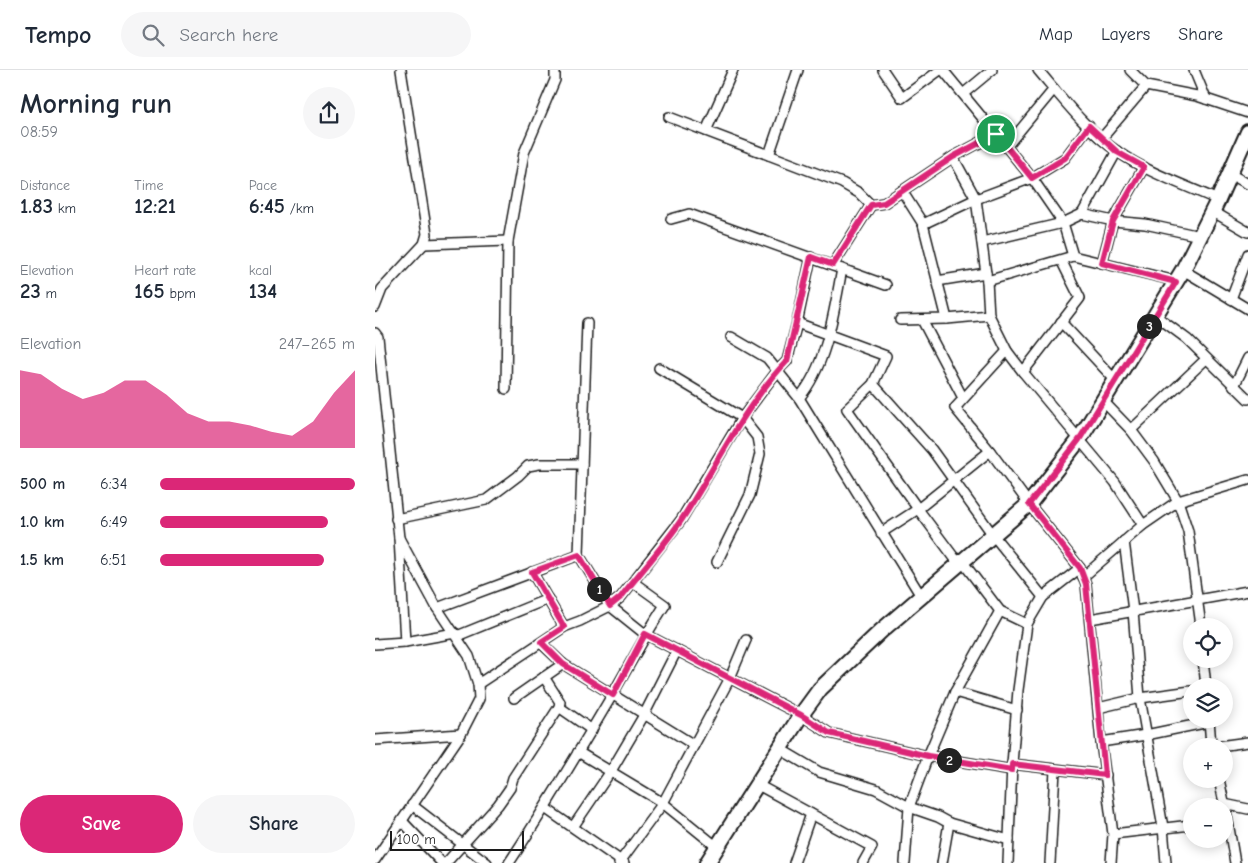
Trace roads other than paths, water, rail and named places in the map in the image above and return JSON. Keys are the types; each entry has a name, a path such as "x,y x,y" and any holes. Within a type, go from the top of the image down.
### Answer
{"street":[{"path":"375,307 382,289 424,244 427,234 401,70"},
{"path":"506,389 508,241 524,153 555,80 555,70"},
{"path":"706,131 733,70"},
{"path":"769,155 798,70"},
{"path":"883,70 903,98 941,70 1007,146 1032,178 1063,223 1073,256"},
{"path":"963,94 992,70"},
{"path":"1038,70 1077,115 1117,152 1215,206 1248,232"},
{"path":"1130,70 1146,86 1206,99 1248,113"},
{"path":"1194,70 1206,99"},
{"path":"1102,138 1146,86"},
{"path":"1007,146 1054,89"},
{"path":"669,116 842,183 859,193 871,205"},
{"path":"923,224 976,199 1032,178 1065,158 1089,126"},
{"path":"707,863 801,715 820,689 881,631 1029,504 1079,440 1180,276 1215,206 1248,132"},
{"path":"833,265 871,205 884,203 953,157 996,134"},
{"path":"982,242 1063,223 1082,214 1117,152"},
{"path":"953,157 976,199 987,277 989,315 1007,351 1115,482 1143,525"},
{"path":"1102,263 1113,221 1144,167"},
{"path":"1230,174 1248,184"},
{"path":"902,191 923,224 947,319"},
{"path":"671,218 689,214 886,285"},
{"path":"1082,214 1113,221 1145,224 1200,236"},
{"path":"424,244 508,241"},
{"path":"1231,299 1248,254"},
{"path":"937,282 987,277 1073,256 1102,263 1180,276 1231,299 1248,309"},
{"path":"479,684 564,627 610,606 621,597 633,582 681,520 743,418 777,370 787,361 811,257"},
{"path":"1023,372 1080,298 1061,260"},
{"path":"799,398 810,385 829,334 842,269"},
{"path":"901,320 947,319 989,315"},
{"path":"1156,316 1187,339 1248,399"},
{"path":"922,320 963,398"},
{"path":"1061,322 1116,381"},
{"path":"587,323 579,555 610,606 645,634 801,715 829,733 928,756 1012,767 1105,775"},
{"path":"797,324 886,356 873,384 847,409 918,510 1000,612 1027,624"},
{"path":"375,333 379,337 399,538 405,642"},
{"path":"731,337 767,358 799,398 921,596"},
{"path":"1007,351 955,408 991,451 1029,504 1080,568 1086,584 1101,742 1113,834 1111,863"},
{"path":"1234,386 1248,358"},
{"path":"1131,430 1206,359"},
{"path":"659,368 743,418 757,437 759,454 751,495 717,562"},
{"path":"873,384 932,450 993,535 1043,597"},
{"path":"1103,401 1131,430 1154,461 1178,502 1188,531 1200,618"},
{"path":"881,533 918,510 991,451"},
{"path":"396,519 486,500 528,466 539,464 582,464"},
{"path":"1083,577 1143,525 1178,502 1248,480"},
{"path":"375,860 461,734 479,699 479,684 469,656 437,608 399,538"},
{"path":"1124,541 1133,611 1140,698 1163,827 1166,863"},
{"path":"437,608 579,555"},
{"path":"1008,863 1012,767 1027,624 1043,597 1080,568"},
{"path":"532,572 564,627"},
{"path":"509,863 579,752 613,695 645,634 665,605 633,582"},
{"path":"1090,619 1248,591"},
{"path":"375,644 456,635 548,599"},
{"path":"905,863 909,807 928,756 955,692 1000,612"},
{"path":"545,808 621,862 663,803 729,678 746,640"},
{"path":"541,642 563,664 694,745"},
{"path":"573,827 611,771 644,715 677,650"},
{"path":"514,698 563,664"},
{"path":"402,821 444,863 463,844 498,805 510,788 513,778 559,707 560,702 544,677"},
{"path":"955,692 1017,710"},
{"path":"1098,708 1140,698 1183,692"},
{"path":"559,707 592,730"},
{"path":"1101,742 1146,735 1183,726"},
{"path":"375,740 461,734"},
{"path":"1233,744 1248,742"},
{"path":"779,749 819,772 876,789 909,807 949,823 1009,840"},
{"path":"579,752 663,803 717,847"},
{"path":"1049,863 1055,770"},
{"path":"758,785 872,847 863,863"},
{"path":"412,805 487,863"},
{"path":"1233,806 1248,810"},
{"path":"793,863 811,814"},
{"path":"942,863 949,823"},
{"path":"1113,834 1183,826"},
{"path":"1232,848 1235,863"}]}
